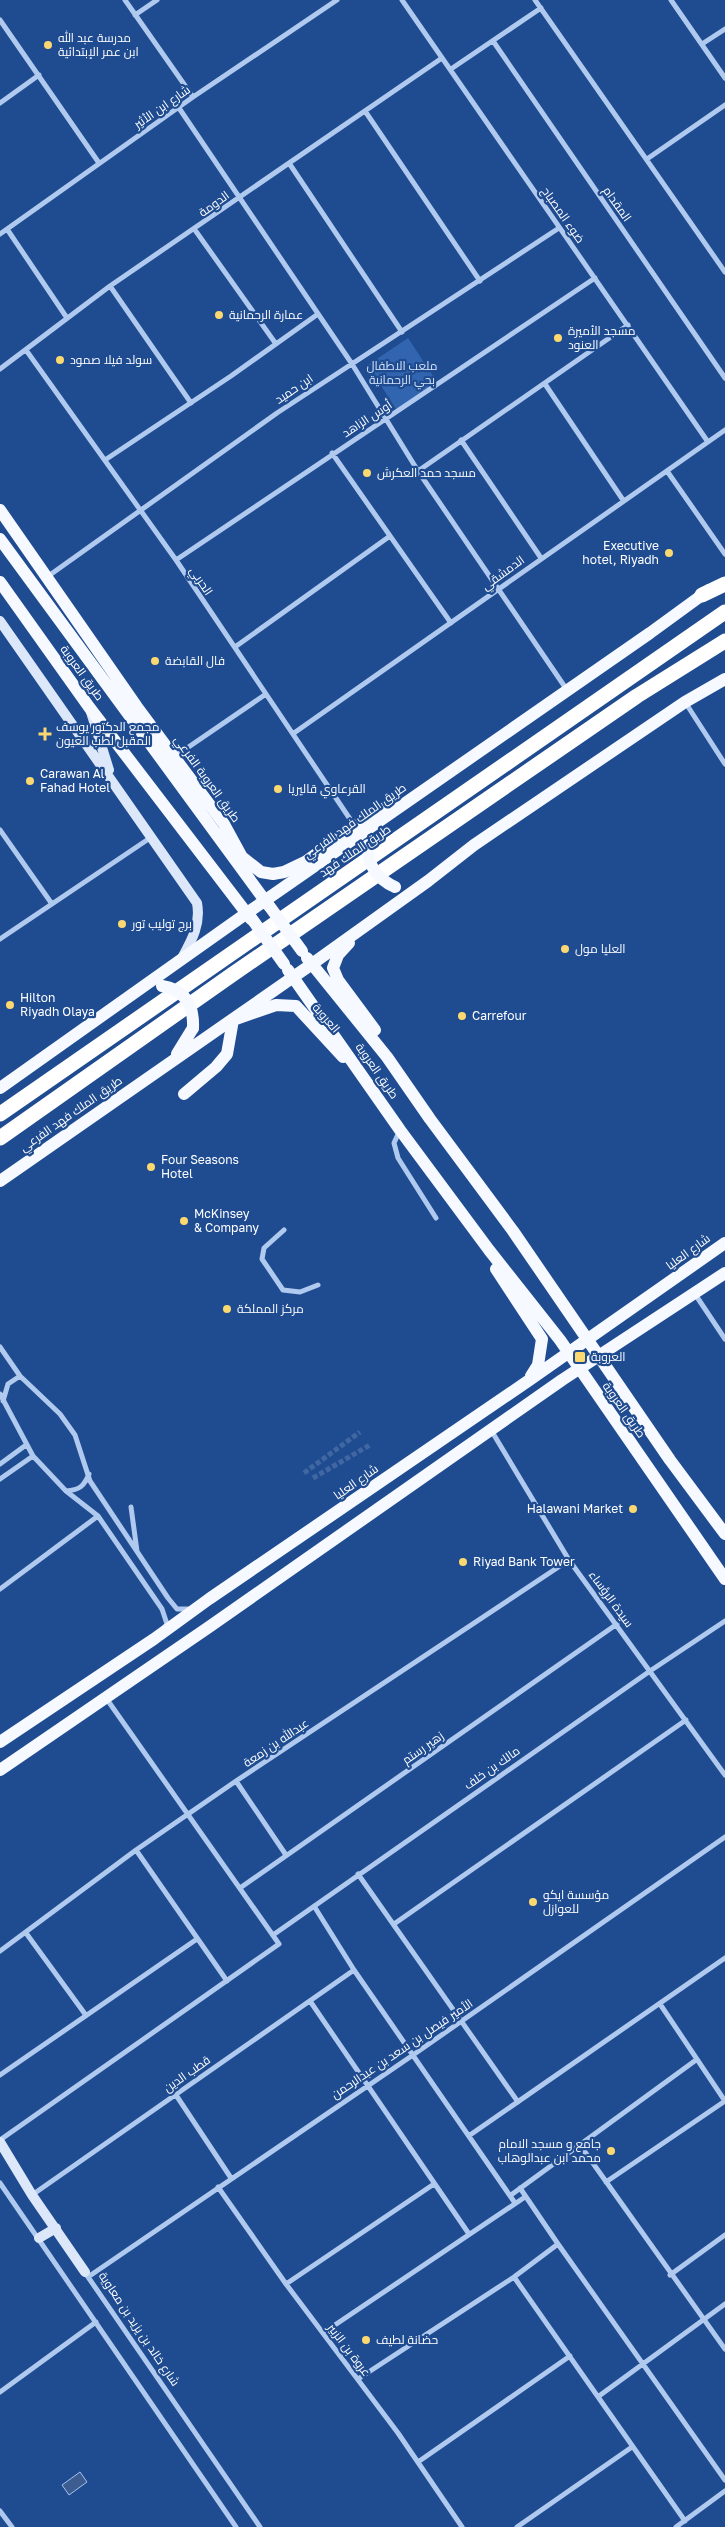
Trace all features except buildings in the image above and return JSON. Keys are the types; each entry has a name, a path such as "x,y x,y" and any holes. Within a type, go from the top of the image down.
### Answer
{"highway":[{"path":"702,595 725,584"},
{"name":"طريق الملك فهد","path":"0,1114 725,612"},
{"path":"0,1138 546,758 637,696 725,641"}],"main road":[{"name":"طريق العروبة الفرعي","path":"0,510 79,626 224,824 242,857 261,872 273,874 284,872 305,862 355,826 398,799 437,781"},
{"name":"طريق العروبة","path":"0,540 70,638 102,675 125,711 302,951 387,1057 587,1339 670,1460 725,1534"},
{"name":"طريق الملك فهد الفرعي","path":"0,1088 182,958 268,904 437,781 725,578"},
{"name":"طريق العروبة","path":"0,582 89,707 293,976 400,1130 489,1250 520,1286 725,1579"},
{"path":"79,626 102,675"},
{"name":"طريق الملك فهد الفرعي","path":"0,1180 233,1020 474,845 614,752 685,702 725,679"},
{"path":"437,781 382,819 372,831 367,854 376,873 395,887 409,885 474,845"},
{"path":"226,847 242,857 254,885"},
{"path":"364,926 338,955 333,968 338,980 377,1033 387,1057"},
{"path":"130,996 162,986 173,988 186,998 193,1017 192,1028 185,1044 173,1060"},
{"name":"العروبة","path":"233,1020 276,1005 296,1006 338,1053 362,1073"},
{"path":"184,1094 216,1067 227,1054 233,1020"},
{"name":"شارع العليا","path":"2,1738 154,1640 198,1607 528,1381 567,1352 641,1304 725,1243"},
{"path":"489,1250 501,1276 542,1339 538,1365 528,1381"},
{"path":"0,1770 490,1430 598,1356 725,1273"},
{"path":"154,1640 162,1636 171,1637 172,1646 164,1657"}],"street":[{"path":"125,0 193,97"},
{"path":"135,15 156,0"},
{"name":"شارع ابن الأثير","path":"0,234 98,163 328,3 337,0"},
{"name":"ضوء المصباح","path":"402,0 708,442"},
{"path":"535,0 725,272"},
{"path":"671,0 725,78"},
{"path":"451,69 541,8"},
{"path":"0,20 98,163"},
{"path":"702,44 725,28"},
{"name":"المقدام","path":"493,41 725,378"},
{"name":"الدومة","path":"0,369 110,286 195,230 239,197 442,58"},
{"path":"0,103 39,75"},
{"path":"647,159 725,105"},
{"path":"179,108 352,364 418,471 567,690"},
{"path":"365,111 480,281"},
{"path":"289,163 402,332"},
{"name":"ابن حميد","path":"47,577 277,413 559,228"},
{"path":"7,229 67,318"},
{"path":"195,230 276,344"},
{"name":"أوس الزاهد","path":"176,560 332,453 386,419 595,278"},
{"path":"110,286 191,403"},
{"path":"105,460 191,403 318,314"},
{"path":"418,471 628,325"},
{"name":"الحربي","path":"26,350 176,560 355,826"},
{"path":"545,384 623,500"},
{"name":"الدمشقي","path":"294,733 725,430"},
{"path":"461,440 541,558"},
{"path":"332,453 451,623"},
{"path":"667,471 725,554"},
{"path":"235,647 390,536"},
{"path":"0,620 197,903 200,916 194,935 182,958"},
{"path":"174,758 266,694"},
{"path":"685,702 725,764"},
{"path":"89,707 113,780"},
{"path":"0,830 52,904"},
{"path":"0,939 150,838"},
{"path":"400,1130 394,1143 398,1158 436,1218"},
{"path":"284,1230 264,1248 262,1259 283,1290 300,1292 318,1285"},
{"path":"695,1294 725,1339"},
{"path":"0,1347 20,1376 60,1414 75,1435 90,1474 90,1481 177,1609 183,1610 198,1607"},
{"path":"2,1401 8,1384 20,1376"},
{"path":"0,1394 2,1401 33,1456 66,1491 98,1516 162,1609 167,1624 154,1640"},
{"name":"سيدة الرؤساء","path":"490,1430 569,1560 725,1774"},
{"path":"0,1464 26,1445"},
{"path":"0,1479 33,1456"},
{"path":"66,1491 78,1490 84,1485 90,1474"},
{"path":"130,1507 137,1551"},
{"path":"0,1589 98,1516"},
{"name":"عبدالله بن زمعة","path":"0,1951 136,1850 236,1781 569,1560"},
{"name":"مالك بن خلف","path":"273,1935 650,1671 725,1621"},
{"name":"زهير رستم","path":"240,1888 617,1624"},
{"path":"0,2141 280,1944 106,1697"},
{"path":"394,1924 686,1720"},
{"path":"236,1781 286,1855"},
{"name":"الأمير فيصل بن سعد بن عبدالرحمن","path":"87,2274 413,2055 725,1836"},
{"path":"136,1850 226,1981"},
{"path":"358,1874 518,2102"},
{"path":"314,1906 354,1970 515,2202"},
{"path":"26,1933 85,2014"},
{"path":"0,2074 197,1938"},
{"path":"470,2135 725,1958"},
{"name":"قطب الدين","path":"32,2195 354,1970"},
{"path":"310,2001 366,2086 469,2234"},
{"path":"606,2182 725,2101 660,2004"},
{"path":"511,2195 696,2060"},
{"path":"176,2095 231,2178"},
{"name":"شارع خالد بن يزيد بن معاوية","path":"0,2141 32,2195 260,2527"},
{"path":"580,2145 670,2275 725,2349"},
{"path":"0,2182 236,2527"},
{"path":"286,2284 434,2184"},
{"name":"عروة بن الزبير","path":"218,2187 286,2284 418,2462 462,2527"},
{"path":"520,2188 725,2480"},
{"path":"323,2333 525,2197"},
{"path":"39,2238 56,2228"},
{"path":"670,2275 725,2235"},
{"path":"358,2380 514,2277 558,2244"},
{"path":"514,2277 685,2521"},
{"path":"599,2396 725,2304"},
{"path":"0,2392 96,2322"},
{"path":"418,2462 570,2356"},
{"path":"517,2527 632,2447"},
{"path":"676,2527 725,2490"},
{"path":"0,2512 12,2527"}],"green space":[{"name":"ملعب الاطفال بحي الرحمانية","path":"408,338 437,382 396,409 368,365"}],"shaded area":[{"path":"80,2472 87,2482 69,2495 62,2485"}],"tunnel":[{"path":"304,1473 360,1432"},
{"path":"313,1478 370,1445"}],"place":[{"name":"مدرسة عبد الله ابن عمر الإبتدائية","path":"48,45"},
{"name":"عمارة الرحمانية","path":"219,315"},
{"name":"مسجد الأميرة العنود","path":"558,338"},
{"name":"سولد فيلا صمود","path":"60,360"},
{"name":"مسجد حمد العكرش","path":"367,473"},
{"name":"Executive hotel, Riyadh","path":"669,553"},
{"name":"فال القابضة","path":"155,661"},
{"name":"مجمع الدكتور يوسف المقبل لطب العيون","path":"45,734"},
{"name":"Carawan Al Fahad Hotel","path":"30,781"},
{"name":"القرعاوي قاليريا","path":"278,789"},
{"name":"برج توليب تور","path":"122,924"},
{"name":"العليا مول","path":"565,949"},
{"name":"Hilton Riyadh Olaya","path":"10,1005"},
{"name":"Carrefour","path":"462,1016"},
{"name":"Four Seasons Hotel","path":"151,1167"},
{"name":"McKinsey & Company","path":"184,1221"},
{"name":"مركز المملكة","path":"227,1309"},
{"name":"العروبة","path":"580,1357"},
{"name":"Halawani Market","path":"633,1509"},
{"name":"Riyad Bank Tower","path":"463,1562"},
{"name":"مؤسسة ايكو للعوازل","path":"533,1902"},
{"name":"جامع و مسجد الامام محمد ابن عبدالوهاب","path":"611,2151"},
{"name":"حضانة لطيف","path":"366,2340"}]}
